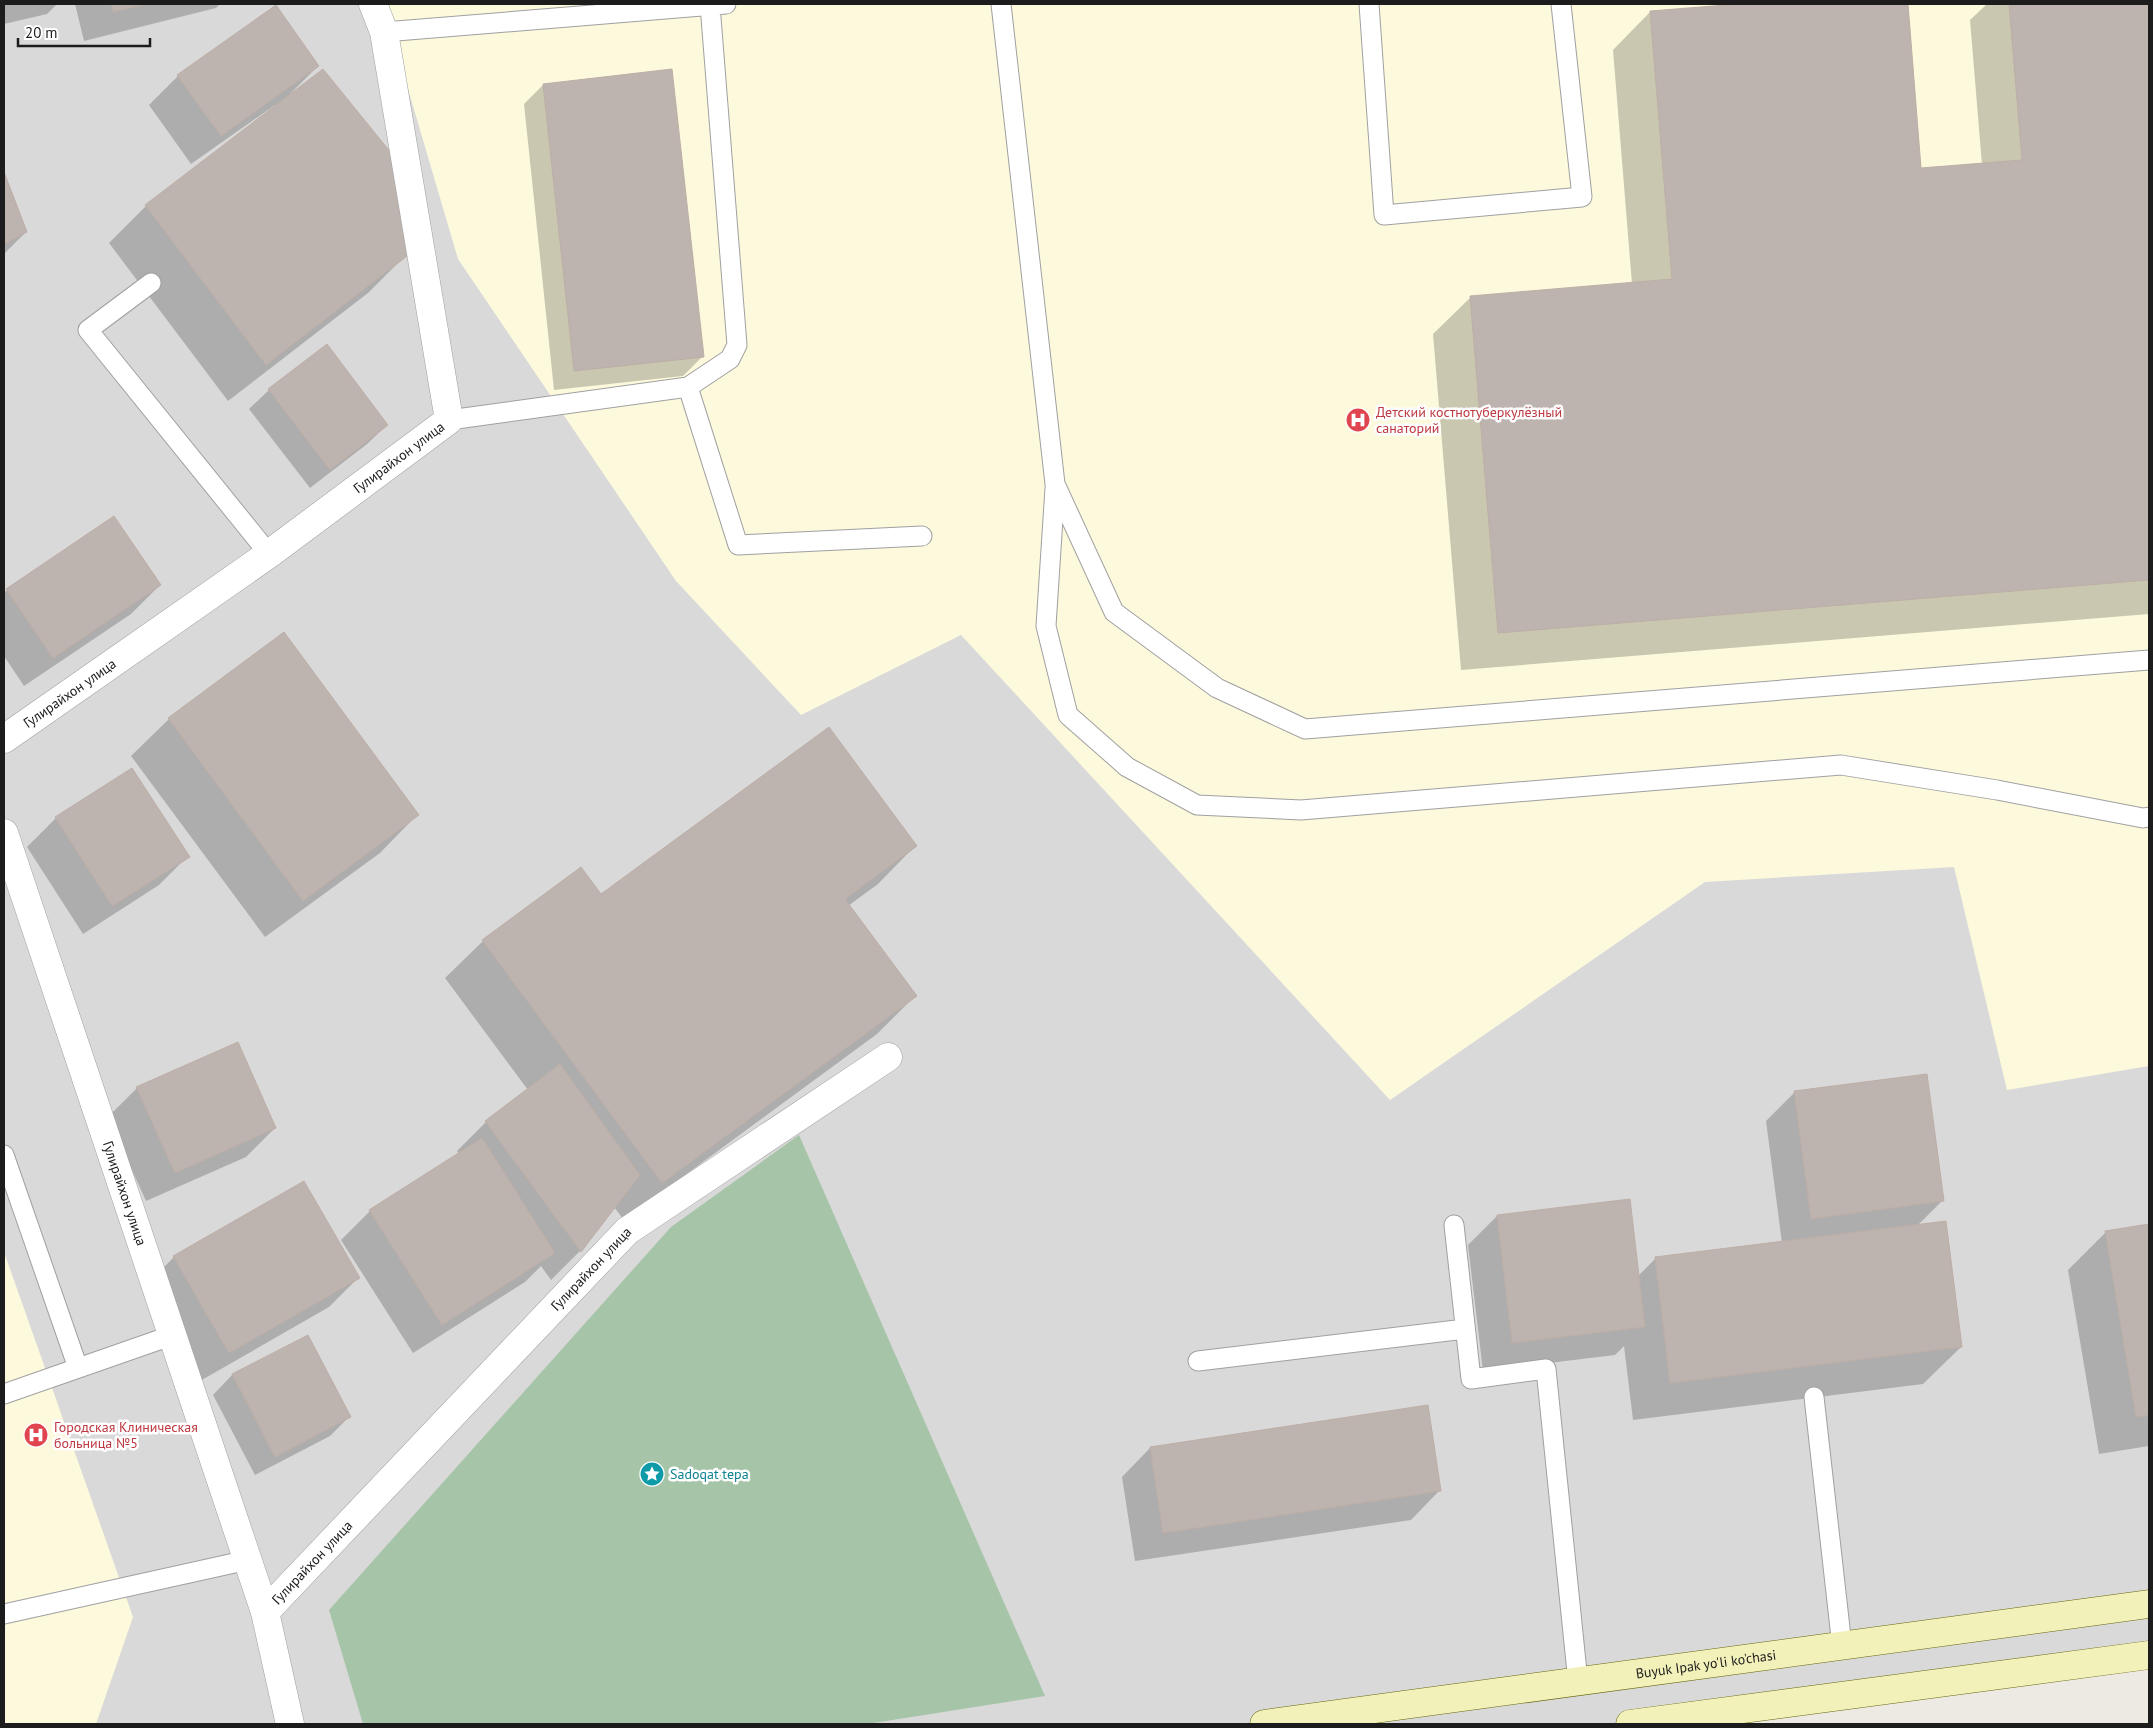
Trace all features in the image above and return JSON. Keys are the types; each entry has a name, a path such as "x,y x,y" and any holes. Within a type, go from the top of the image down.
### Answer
{"main road":[{"name":"Buyuk Ipak yo'li ko'chasi","path":"1264,1724 2149,1604"},
{"path":"1630,1724 2149,1655"}],"street":[{"name":"Гулирайхон улица","path":"4,739 269,554 449,420 384,32 373,4"},
{"name":"Гулирайхон улица","path":"4,832 174,1335 265,1612 627,1231 888,1057"},
{"path":"265,1612 290,1724"}],"lane":[{"path":"384,32 718,4 737,345 730,360 688,387 449,420"},
{"path":"1001,4 1055,484 1046,626 1068,715 1127,767 1197,805 1301,810 1841,765 1997,790 2143,818 2149,817"},
{"path":"1369,4 1384,215 1582,197 1561,4"},
{"path":"151,283 88,330 269,554"},
{"path":"688,387 738,545 922,536"},
{"path":"1055,484 1114,612 1218,688 1305,729 2149,660"},
{"path":"4,1155 78,1368"},
{"path":"1454,1225 1471,1380 1546,1369 1578,1682"},
{"path":"1198,1361 1465,1329"},
{"path":"4,1394 174,1335"},
{"path":"1814,1397 1842,1646"},
{"path":"4,1614 248,1560"}],"shaded area":[{"path":"4,4 2149,4 2149,1655 1630,1724 4,1724"},
{"name":"Детский костнотуберкулёзный санаторий","path":"383,4 2149,4 2149,1066 2007,1090 1954,867 1705,882 1390,1100 961,635 801,715 676,581 458,259"},
{"name":"Городская Клиническая больница №5","path":"4,1252 133,1617 96,1724 4,1724"}],"green space":[{"path":"799,1135 1045,1696 867,1724 363,1724 329,1610 671,1227"}],"building":[{"path":"111,4 148,4 113,12"},
{"path":"1739,4 1908,4 1921,168 2022,160 2009,4 2149,4 2149,580 1498,633 1470,296 1672,279 1650,11"},
{"path":"276,5 319,66 221,136 177,75"},
{"path":"323,69 392,154 407,256 266,365 145,205"},
{"path":"672,69 704,357 574,371 543,84"},
{"path":"4,172 27,232 4,244"},
{"path":"327,344 388,425 330,470 268,389"},
{"path":"114,516 161,585 53,658 6,589"},
{"path":"284,632 419,815 303,901 168,718"},
{"path":"829,727 917,846 845,899 917,996 662,1183 482,940 581,867 601,894"},
{"path":"132,768 190,857 112,906 55,817"},
{"path":"238,1042 276,1128 175,1173 136,1087"},
{"path":"560,1064 640,1175 581,1252 485,1121"},
{"path":"1927,1074 1944,1201 1811,1219 1794,1091"},
{"path":"482,1138 555,1253 442,1325 369,1210"},
{"path":"304,1181 360,1278 229,1353 173,1256"},
{"path":"1630,1199 1645,1327 1512,1343 1497,1215"},
{"path":"1946,1221 1962,1347 1670,1383 1655,1257"},
{"path":"2149,1224 2149,1415 2136,1417 2105,1231"},
{"path":"308,1335 351,1417 275,1457 232,1374"},
{"path":"1428,1405 1441,1491 1163,1533 1150,1447"}],"place":[{"name":"Детский костнотуберкулёзный санаторий","path":"1358,420"},
{"name":"Городская Клиническая больница №5","path":"36,1435"},
{"name":"Sadoqat tepa","path":"652,1474"}]}
